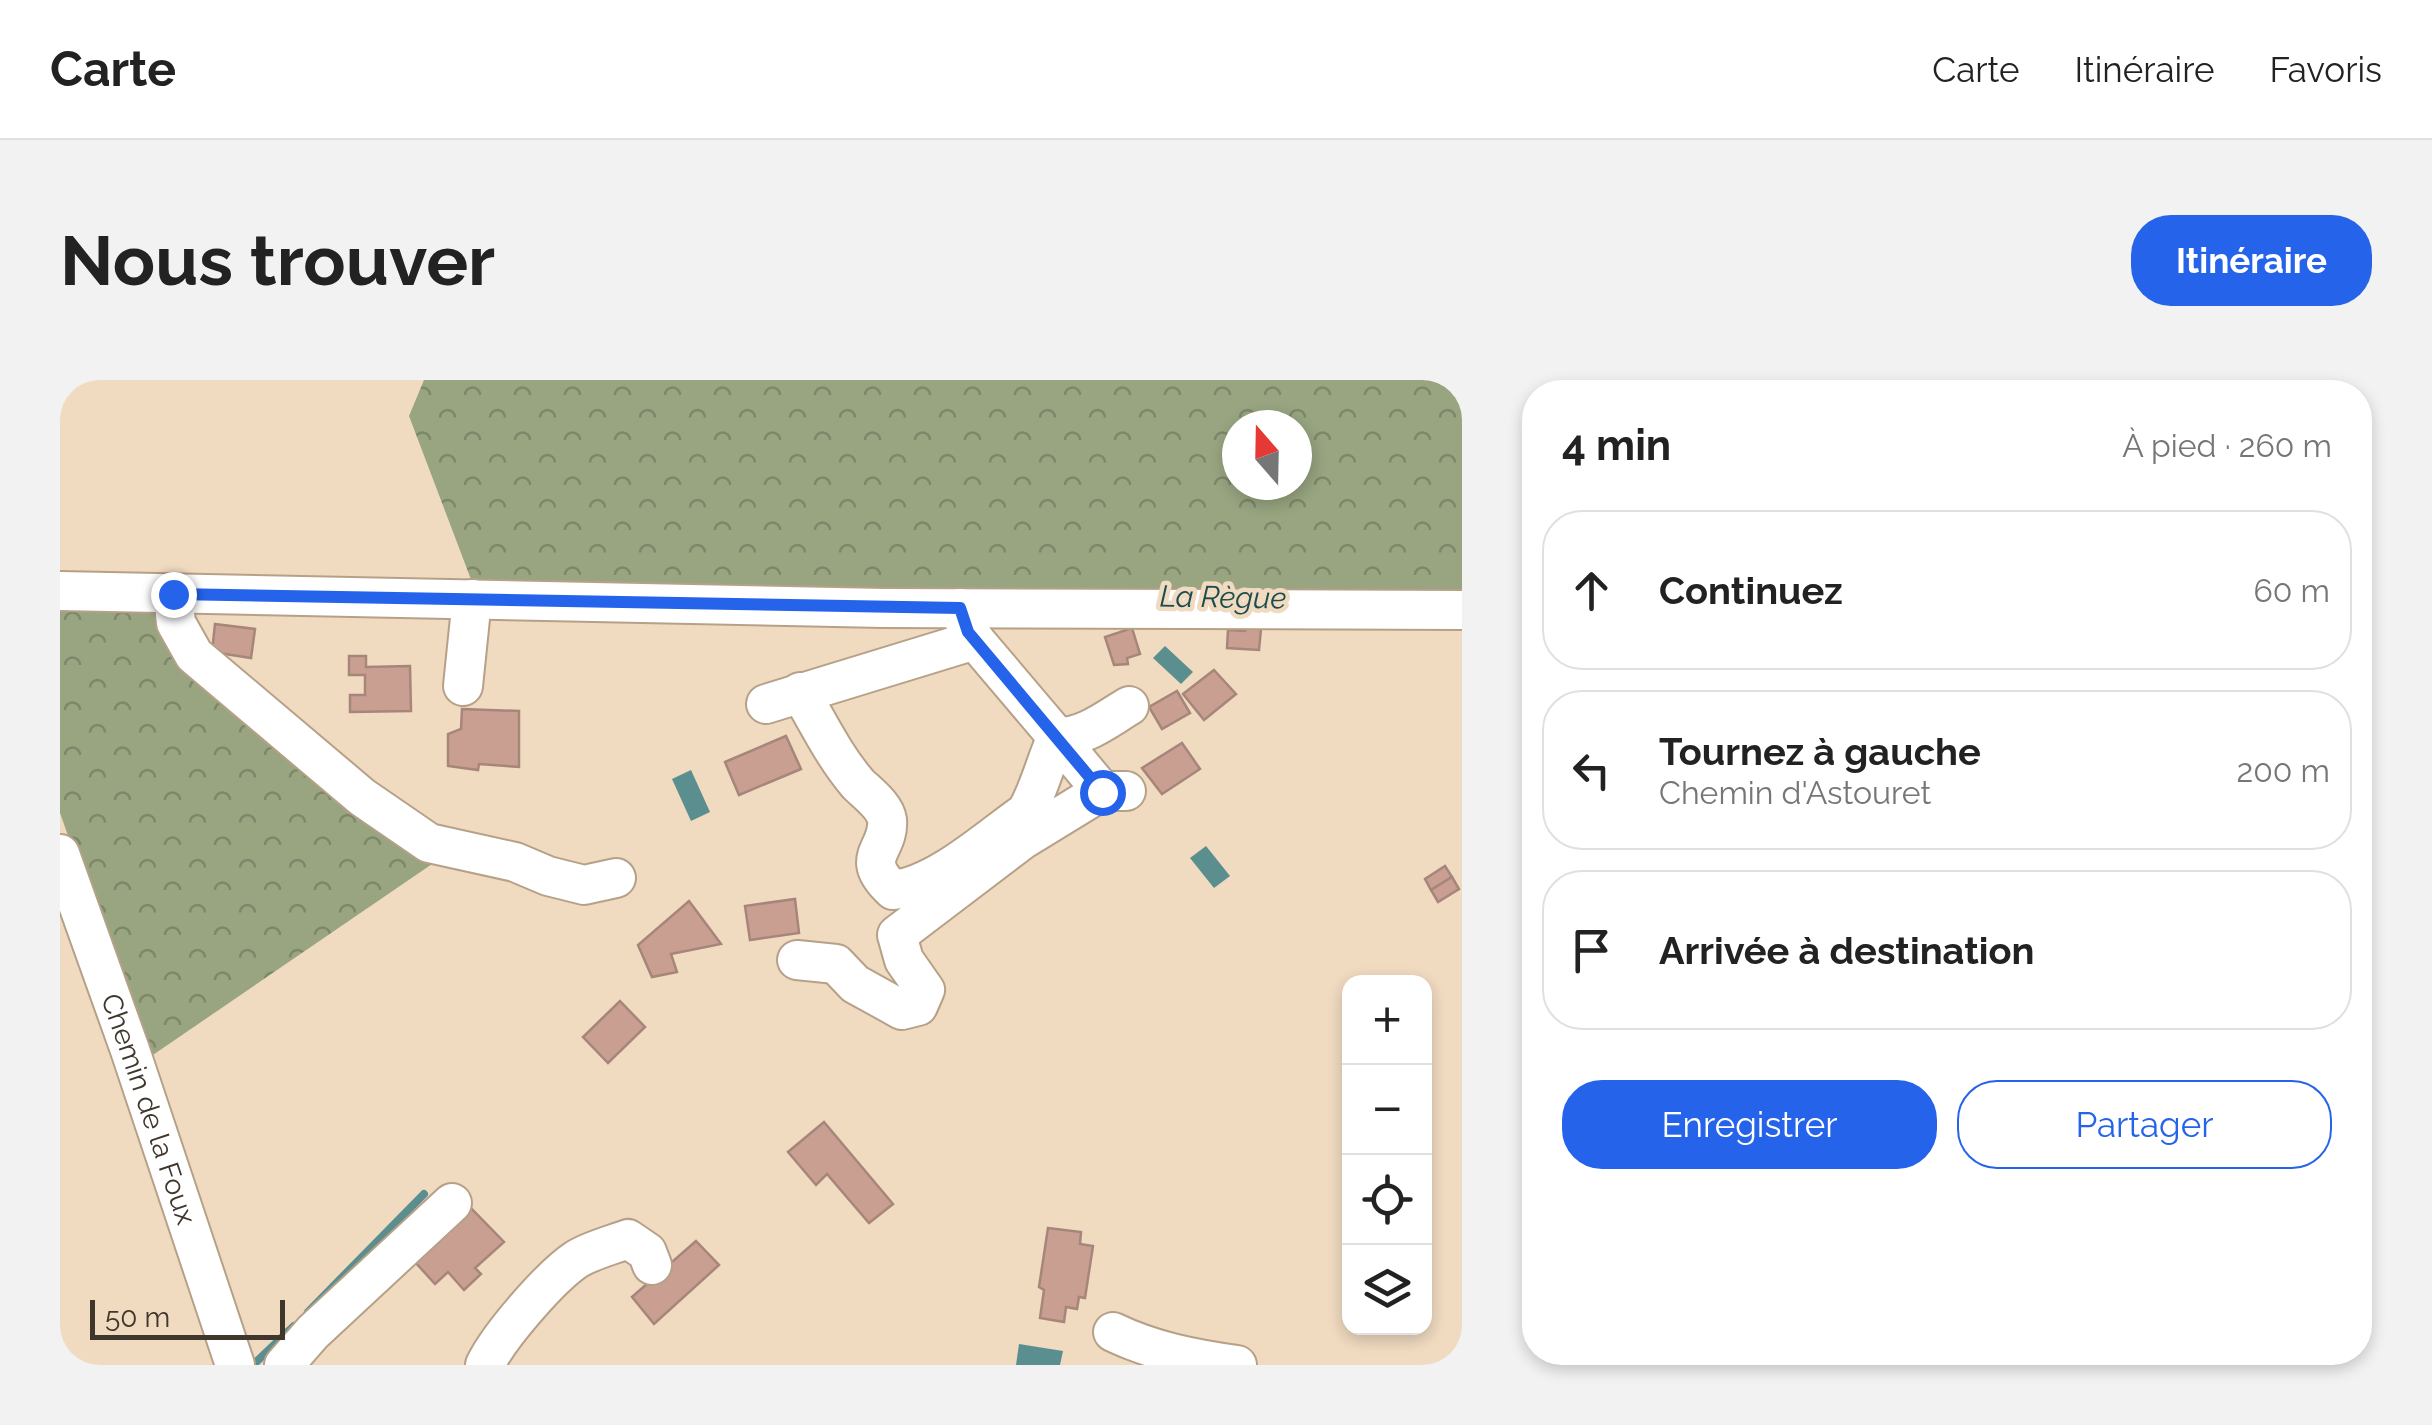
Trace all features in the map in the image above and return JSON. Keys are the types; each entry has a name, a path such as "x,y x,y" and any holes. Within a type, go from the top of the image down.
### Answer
{"street":[{"path":"60,591 472,600 968,624 1462,610"},
{"path":"173,594 176,623 194,655 362,796 429,842 516,862 584,886 616,878"},
{"path":"463,686 472,600"},
{"path":"968,624 783,698 882,809 887,821 876,864 880,878 893,890 928,880 1026,812 1058,737"},
{"path":"797,960 836,964 855,984 902,1010 918,1006 925,990 904,960 897,935 1022,840 1114,791 1058,737 968,624"},
{"path":"1058,737 1085,731 1129,706"},
{"name":"Chemin de la Foux","path":"60,854 130,1050 230,1364"},
{"path":"284,1365 313,1332 452,1202"},
{"path":"485,1365 506,1334 561,1272 580,1258 628,1240 647,1252 652,1265"},
{"path":"1112,1332 1195,1359 1237,1365"}],"green space":[{"path":"424,380 1462,380 1462,600 472,582 409,416"},
{"path":"60,599 174,612 200,652 454,849 147,1059 60,813"}],"water":[{"path":"1165,646 1193,672 1181,684 1153,658"},
{"path":"691,770 710,812 691,821 672,779"},
{"path":"1206,846 1230,876 1214,888 1190,858"},
{"path":"1019,1344 1063,1351 1060,1365 1016,1365"}],"building":[{"path":"215,624 255,629 251,658 212,652"},
{"path":"1132,628 1140,654 1127,658 1128,664 1114,665 1105,637"},
{"path":"1261,629 1259,650 1227,648 1228,630"},
{"path":"349,656 366,656 366,667 410,666 411,711 350,712 350,695 365,695 365,675 349,675"},
{"path":"1214,670 1236,694 1204,720 1183,694"},
{"path":"1177,691 1190,713 1162,729 1149,707"},
{"path":"462,709 519,711 519,767 479,764 478,770 448,766 448,734 461,729"},
{"path":"786,736 801,769 739,795 725,762"},
{"path":"1182,743 1200,769 1162,794 1142,768"},
{"path":"1445,866 1452,877 1431,890 1425,879"},
{"path":"1452,877 1459,889 1438,902 1431,890"},
{"path":"795,899 799,933 750,940 745,906"},
{"path":"689,901 721,944 671,954 677,972 652,977 638,945"},
{"path":"620,1001 645,1027 608,1063 583,1037"},
{"path":"824,1122 893,1204 869,1223 827,1174 816,1185 788,1152"},
{"path":"466,1203 504,1242 475,1268 481,1274 464,1290 448,1272 435,1284 415,1262"},
{"path":"1048,1228 1081,1232 1080,1244 1093,1246 1085,1298 1079,1297 1077,1309 1066,1307 1064,1322 1040,1318 1044,1290 1039,1287"},
{"path":"696,1241 719,1265 654,1324 632,1297"}],"waterway":[{"path":"308,1312 424,1194"},
{"path":"253,1365 294,1326"}],"route":[{"path":"173,594 960,608 968,632 1102,792"}],"water label":[{"name":"La Règue","path":"1223,597"}]}
